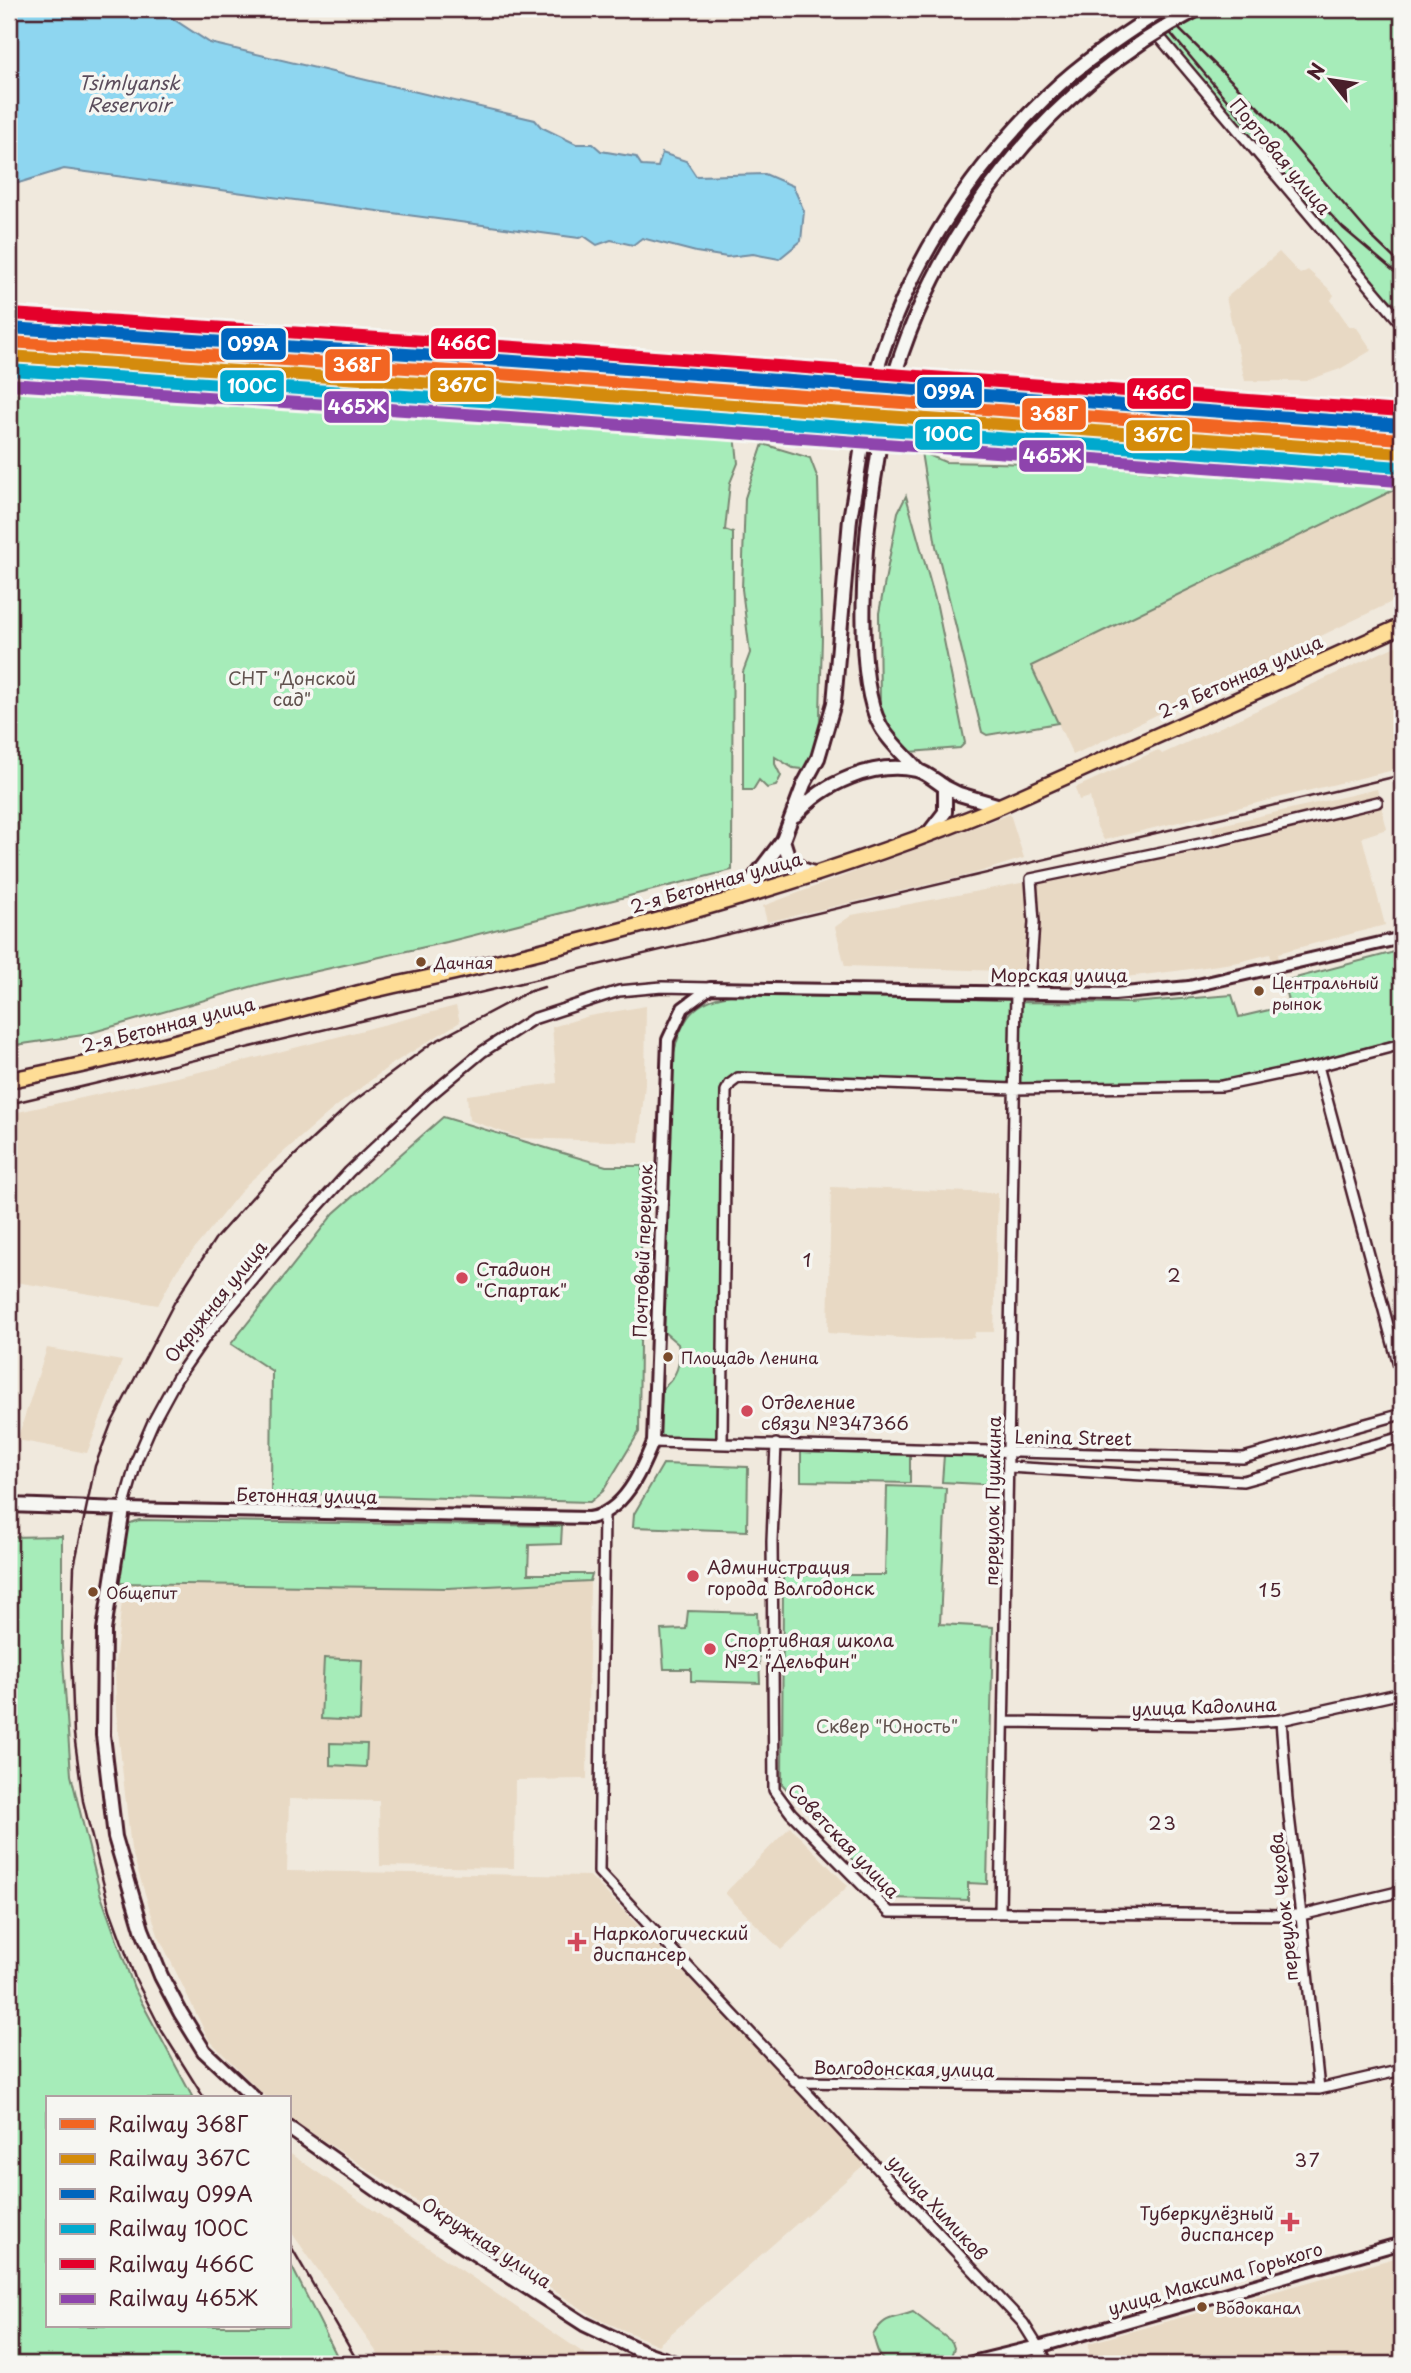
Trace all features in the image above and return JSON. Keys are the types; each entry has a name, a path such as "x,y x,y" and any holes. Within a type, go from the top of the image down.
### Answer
{"main road":[{"path":"739,898 783,840 822,747 834,703 841,647 850,519 872,389 888,338 907,292 956,206 984,166 1049,94 1104,48 1163,9"},
{"path":"1000,806 959,794 918,770 880,726 869,696 864,639 868,521 889,393 923,299 947,253 998,177 1061,107 1133,50 1198,9"},
{"name":"2-я Бетонная улица","path":"9,1080 81,1066 353,995 466,969 739,898 816,874 1000,806 1402,626"},
{"path":"790,822 813,797 848,778 886,769 918,770"},
{"path":"928,834 944,813 945,787"},
{"path":"783,840 789,859 802,869 816,874"},
{"name":"Бетонная улица","path":"9,1505 123,1509"},
{"name":"Окружная улица","path":"123,1509 109,1589 103,1653 103,1735 115,1837 142,1929 173,2000 204,2051 252,2096"},
{"name":"Окружная улица","path":"290,2130 393,2201 584,2324 643,2353 678,2364"},
{"path":"968,2364 1038,2347"},
{"name":"улица Химиков","path":"1038,2347 1045,2364"}],"street":[{"name":"Портовая улица","path":"1136,9 1402,324"},
{"path":"1032,993 1030,980 1034,922 1031,879 1215,841 1377,802"},
{"name":"Морская улица","path":"710,988 1114,994 1189,987 1402,938"},
{"name":"Окружная улица","path":"123,1509 137,1459 153,1422 177,1378 206,1336 349,1172 428,1097 482,1052 533,1019 619,991 662,987 710,988"},
{"name":"Почтовый переулок","path":"604,1515 634,1482 653,1442 668,1040 683,1008 710,988"},
{"name":"переулок Пушкина","path":"1000,1913 1016,992"},
{"path":"722,1444 726,1091 738,1078 1013,1089 1222,1086 1318,1066 1402,1044"},
{"path":"1318,1066 1402,1377"},
{"name":"Lenina Street","path":"653,1442 1243,1458 1402,1414"},
{"name":"Lenina Street","path":"1008,1468 1243,1481 1402,1437"},
{"name":"Советская улица","path":"776,1444 772,1541 774,1790 791,1813 889,1912 1301,1915 1402,1891"},
{"name":"Бетонная улица","path":"123,1509 589,1518 604,1515"},
{"name":"Волгодонская улица","path":"604,1515 598,1872 795,2082 1319,2089 1402,2070"},
{"name":"улица Кадолина","path":"1004,1722 1214,1725 1281,1720 1402,1693"},
{"name":"переулок Чехова","path":"1281,1720 1287,1799 1319,2089"},
{"name":"улица Химиков","path":"795,2082 1023,2323 1038,2347"},
{"name":"улица Максима Горького","path":"1038,2347 1402,2243"}],"shaded area":[{"path":"1279,252 1300,274 1308,270 1328,288 1334,295 1331,300 1349,326 1357,328 1372,350 1340,369 1306,381 1245,381 1226,298"},
{"path":"1402,486 1402,597 1073,755 1030,664"},
{"path":"1402,643 1402,768 1104,840 1096,825 1090,797 1079,800 1075,788 1158,750 1162,754"},
{"name":"Центральный рынок","path":"1377,789 1387,829 1362,837 1385,925 1278,953 1279,961 1273,963 1270,954 1239,962 1075,983 1039,983 1037,972 845,966 835,927 852,915 1026,882 1214,841 1212,827"},
{"path":"1010,814 1024,858 973,874 767,922 763,906"},
{"path":"456,1006 460,1022 392,1064 333,1109 247,1184 177,1270 158,1305 9,1281 9,1114 213,1069"},
{"path":"646,1006 645,1084 639,1142 520,1138 469,1120 467,1095 557,1083 552,1027 589,1016"},
{"path":"831,1187 998,1193 994,1332 975,1332 974,1338 917,1339 828,1333"},
{"path":"47,1348 122,1361 87,1453 17,1440"},
{"path":"590,1581 587,1779 515,1780 514,1868 380,1866 379,1801 289,1799 287,1871 590,1876 867,2162 658,2345 596,2318 290,2119 290,2096 265,2096 209,2040 158,1935 131,1849 116,1712 115,1664 124,1583 448,1588"},
{"path":"790,1827 848,1886 781,1950 725,1893"},
{"path":"290,2154 585,2354 628,2364 385,2364 290,2230"},
{"name":"Водоканал","path":"1402,2256 1402,2364 1089,2364 1089,2343"}],"green space":[{"path":"1140,9 1402,9 1402,311 1387,297"},
{"name":"СНТ \"Донской сад\"","path":"9,384 332,406 624,414 735,434 738,463 730,483 725,530 733,533 732,870 447,942 264,983 83,1035 9,1046"},
{"path":"763,444 810,458 818,479 822,636 819,756 811,770 793,768 775,757 775,764 781,776 776,786 767,788 759,780 753,790 743,790 743,672 750,653 742,589 745,498"},
{"path":"921,452 945,462 1081,465 1168,473 1253,474 1328,482 1352,480 1374,462 1393,460 1402,461 1402,486 1031,666 1058,723 987,735 982,732 936,546"},
{"path":"906,496 937,606 965,743 960,748 910,752 888,744 880,708 879,613 898,512"},
{"path":"1402,950 1402,1038 1219,1087 1019,1086 1019,1006 1024,1002 1130,1003 1232,995 1239,1017 1290,1005 1284,981"},
{"path":"739,994 1010,1000 1009,1081 1006,1085 739,1074 727,1079 723,1089 716,1439 659,1438 662,1389 675,1374 679,1357 678,1344 664,1332 671,1064 679,1034 691,1014 709,1001"},
{"name":"Стадион \"Спартак\"","path":"443,1117 606,1166 642,1166 639,1432 603,1491 590,1502 271,1493 272,1371 231,1344 334,1213"},
{"path":"801,1451 910,1453 910,1483 801,1481"},
{"path":"944,1455 1001,1455 1000,1485 942,1482"},
{"path":"663,1464 748,1467 747,1531 633,1527 634,1514"},
{"name":"Сквер \"Юность\"","path":"887,1486 946,1488 940,1624 993,1627 987,1884 968,1883 968,1900 888,1898 782,1784 783,1575 885,1575"},
{"path":"139,1520 562,1526 561,1544 529,1545 528,1574 592,1574 590,1581 448,1588 119,1583 116,1581 125,1525"},
{"path":"62,1536 62,1646 71,1775 100,1893 134,1988 192,2096 46,2096 46,2328 290,2328 290,2263 341,2364 9,2364 9,1537"},
{"name":"Спортивная школа №2 \"Дельфин\"","path":"688,1611 757,1613 760,1683 691,1681 691,1669 664,1669 661,1630 686,1629"},
{"path":"324,1658 362,1660 360,1721 321,1719"},
{"path":"330,1743 367,1744 366,1767 330,1765"},
{"path":"913,2312 952,2342 954,2348 951,2356 902,2365 888,2364 882,2359 873,2335 886,2321"}],"water":[{"name":"Tsimlyansk Reservoir","path":"9,9 158,9 210,43 535,120 541,127 576,144 593,144 601,151 636,157 642,166 658,167 662,153 686,161 696,176 765,174 793,186 804,211 801,241 779,259 753,254 727,257 642,238 633,245 611,240 597,245 584,236 579,238 64,169 9,186"}],"railway":[{"path":"1150,9 1242,118 1343,228 1402,278"},
{"path":"1175,25 1273,122 1372,237 1400,264"},
{"path":"9,1104 1402,775"},
{"path":"203,2096 162,2031 135,1978 110,1910 83,1801 74,1734 71,1652 74,1567 95,1466 111,1424 174,1303 215,1239 266,1182 350,1104 432,1043 528,992 544,987"},
{"path":"290,2245 359,2364"}],"rail line":[{"name":"466С","path":"11,314 515,347 1402,411"},
{"name":"099А","path":"10,328 514,361 1402,425"},
{"name":"368Г","path":"9,342 1402,439"},
{"name":"367С","path":"9,356 1401,453"},
{"name":"100C","path":"9,370 1400,467"},
{"name":"465Ж","path":"9,384 1399,481"}],"place":[{"name":"Дачная","path":"421,962"},
{"name":"Центральный рынок","path":"1259,991"},
{"name":"Стадион \"Спартак\"","path":"462,1278"},
{"name":"Площадь Ленина","path":"668,1357"},
{"name":"Отделение связи №347366","path":"747,1411"},
{"name":"Администрация города Волгодонск","path":"693,1576"},
{"name":"Общепит","path":"93,1592"},
{"name":"Спортивная школа №2 \"Дельфин\"","path":"710,1649"},
{"name":"Наркологический диспансер","path":"577,1942"},
{"name":"Туберкулёзный диспансер","path":"1290,2222"},
{"name":"Водоканал","path":"1202,2307"}],"district":[{"name":"1","path":"808,1259"},
{"name":"2","path":"1175,1274"},
{"name":"15","path":"1271,1589"},
{"name":"23","path":"1163,1822"},
{"name":"37","path":"1308,2159"}]}
